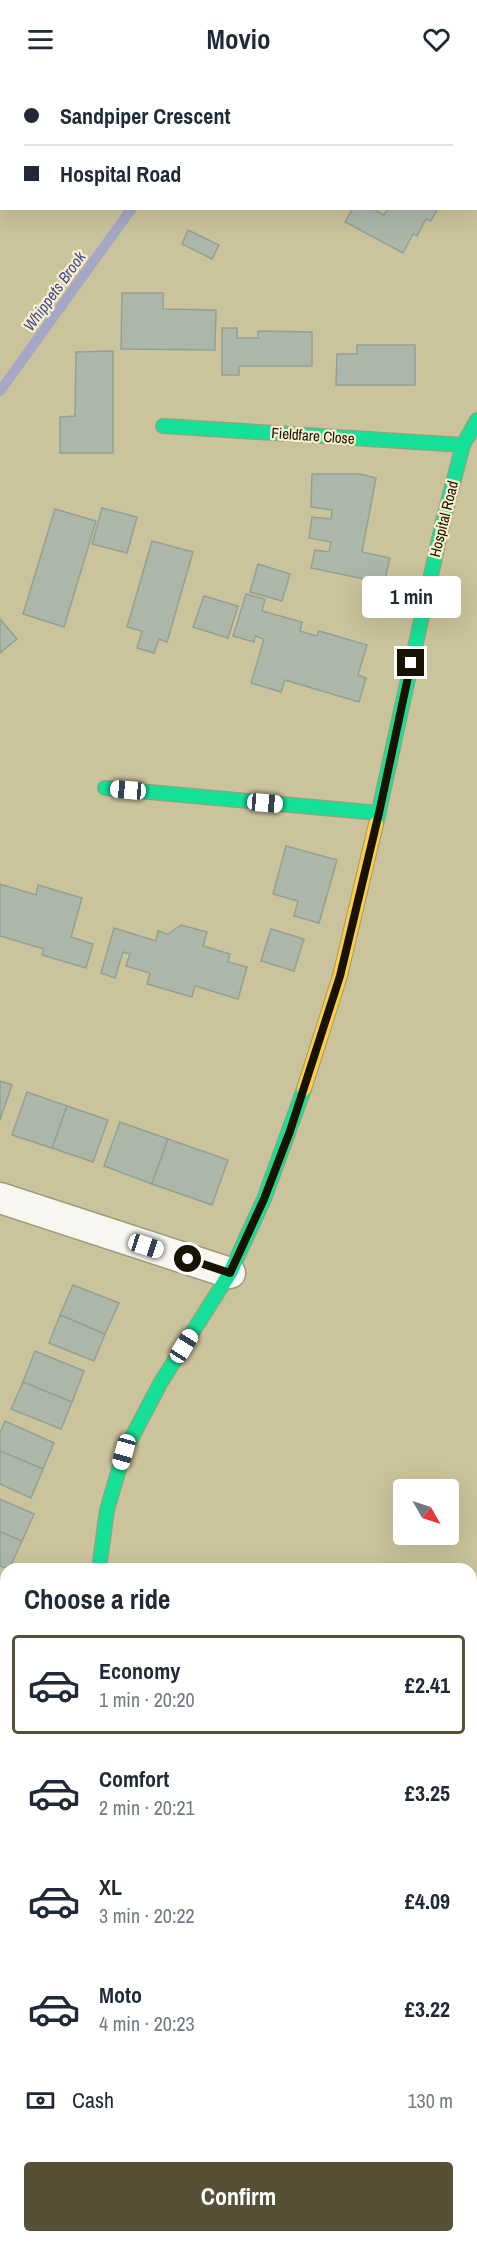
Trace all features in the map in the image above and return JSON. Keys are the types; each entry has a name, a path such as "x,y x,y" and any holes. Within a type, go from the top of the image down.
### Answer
{"street":[{"name":"Hospital Road","path":"100,1563 107,1510 124,1452 161,1382 230,1273 264,1199 290,1131 340,976 379,813 440,531 463,445 477,420"},
{"name":"Fieldfare Close","path":"163,426 463,445"},
{"path":"105,788 379,813"},
{"path":"0,1198 230,1273"}],"building":[{"path":"352,210 375,210 384,215 387,210 437,210 431,221 426,219 417,236 413,234 403,253 345,222"},
{"path":"188,230 219,245 212,259 182,244"},
{"path":"122,293 163,293 163,309 216,310 215,350 121,349"},
{"path":"222,328 237,328 237,338 258,338 258,331 312,332 312,366 239,366 239,375 222,375"},
{"path":"357,345 415,345 415,385 336,385 337,354 357,354"},
{"path":"113,351 113,453 60,453 60,417 75,416 76,352"},
{"path":"312,474 360,474 376,478 362,552 390,558 384,583 311,568 315,550 329,552 331,542 309,538 312,517 331,519 332,510 311,507"},
{"path":"102,508 137,517 127,553 92,544"},
{"path":"55,509 96,521 64,627 23,614"},
{"path":"152,541 193,552 167,642 159,639 154,653 137,648 142,631 127,627"},
{"path":"258,564 290,574 282,601 250,592"},
{"path":"246,594 265,599 262,611 302,622 300,631 317,636 319,631 367,645 358,675 366,678 359,702 285,680 281,692 251,683 264,639 255,636 254,642 233,636"},
{"path":"204,596 238,606 228,638 193,627"},
{"path":"0,619 17,639 0,653"},
{"path":"286,846 337,860 319,923 294,916 298,901 273,894"},
{"path":"0,884 36,895 38,885 82,898 71,937 93,944 86,968 42,955 44,949 0,936"},
{"path":"181,925 207,932 203,946 230,954 228,962 247,967 238,999 195,986 192,997 147,984 150,973 126,966 130,954 123,952 115,978 101,973 114,928 156,941 158,931 168,934"},
{"path":"271,929 304,939 294,971 261,961"},
{"path":"0,1081 12,1085 0,1120"},
{"path":"27,1092 67,1106 52,1148 12,1135"},
{"path":"67,1106 108,1120 93,1162 52,1148"},
{"path":"120,1122 168,1139 152,1184 104,1166"},
{"path":"168,1139 228,1160 212,1205 152,1184"},
{"path":"73,1285 119,1303 105,1334 60,1315"},
{"path":"60,1315 105,1334 94,1361 49,1343"},
{"path":"35,1351 84,1371 72,1402 23,1382"},
{"path":"23,1382 72,1402 61,1429 11,1409"},
{"path":"5,1421 54,1443 43,1469 0,1451 0,1433"},
{"path":"0,1451 43,1469 31,1498 0,1484"},
{"path":"0,1499 34,1514 22,1541 0,1532"},
{"path":"0,1532 22,1541 12,1563 0,1563"}],"waterway":[{"name":"Whippets Brook","path":"0,391 131,210"}],"traffic: fast":[{"path":"376,824 443,521 463,445 477,420"},
{"path":"163,426 463,445"},
{"path":"105,788 379,813"},
{"path":"100,1563 107,1510 124,1452 161,1382 230,1273 264,1199 304,1089"}],"traffic: slow":[{"path":"304,1089 340,976 376,824"}],"route":[{"path":"188,1259 230,1273 264,1199 290,1131 340,976 379,813 411,663"}]}
